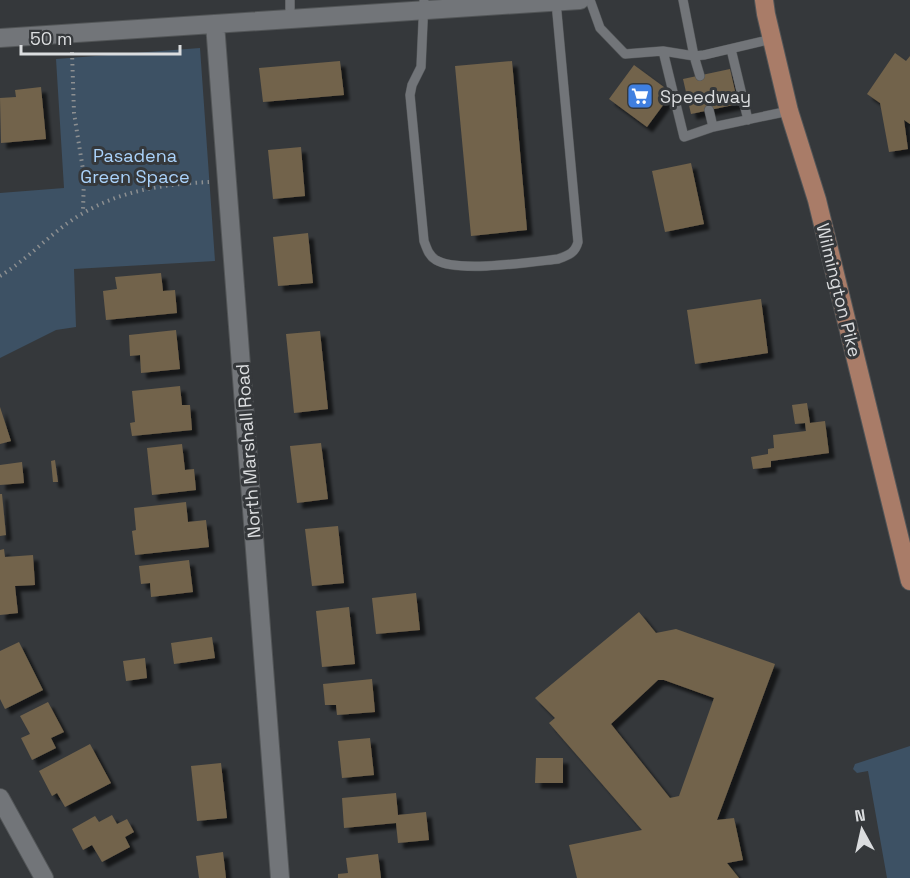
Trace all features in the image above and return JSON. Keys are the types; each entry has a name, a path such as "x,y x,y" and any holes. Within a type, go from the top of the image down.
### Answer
{"main road":[{"name":"Wilmington Pike","path":"765,0 789,111 817,200 906,554 910,581"}],"street":[{"path":"0,38 290,19 424,5 580,0"},
{"name":"North Marshall Road","path":"215,24 280,878"},
{"path":"0,798 44,878"}],"lane":[{"path":"290,0 290,19"},
{"path":"590,0 600,28 625,54 663,51 694,56 772,39"},
{"path":"683,0 700,76"},
{"path":"424,5 421,67 410,95 424,241 428,253 436,260 450,265 468,266 558,259 575,250 578,242 556,2"},
{"path":"731,49 748,120"},
{"path":"663,51 684,137 714,127 789,111"},
{"path":"709,110 714,127"}],"path":[{"path":"71,33 74,112 84,176 84,212"},
{"path":"0,276 84,212 130,192 172,183 227,181"}],"green space":[{"name":"Pasadena Green Space","path":"200,48 215,261 74,269 76,327 56,330 0,358 0,193 64,188 56,59"},
{"path":"910,746 910,878 887,878 868,771 857,773 853,769 855,764"}],"building":[{"path":"895,53 906,61 910,56 910,124 904,120 908,149 889,152 880,103 867,94"},
{"path":"340,61 344,95 263,102 259,68"},
{"path":"512,61 527,230 471,236 455,66"},
{"name":"Speedway","path":"634,65 672,93 647,127 609,99"},
{"name":"Speedway","path":"730,69 738,104 691,114 683,79"},
{"path":"41,87 46,139 1,143 0,98 16,97 15,90"},
{"path":"301,147 305,196 273,199 268,150"},
{"path":"691,163 704,224 665,232 652,171"},
{"path":"308,233 313,283 278,286 273,237"},
{"path":"161,273 163,291 175,290 177,313 106,320 103,291 117,289 115,277"},
{"path":"761,299 768,353 695,364 687,310"},
{"path":"176,330 180,369 141,373 140,355 130,356 129,335"},
{"path":"320,331 328,409 294,413 286,334"},
{"path":"180,386 182,405 190,405 192,430 132,436 130,423 135,422 132,391"},
{"path":"807,403 810,423 825,421 829,453 771,461 771,467 753,469 751,457 768,454 768,449 774,448 773,435 806,431 805,423 795,424 792,405"},
{"path":"0,407 11,441 0,444"},
{"path":"321,443 328,499 297,503 290,446"},
{"path":"182,444 185,470 194,469 196,490 152,495 147,448"},
{"path":"55,460 58,482 53,482 51,461"},
{"path":"22,462 24,483 0,485 0,465"},
{"path":"0,494 2,494 6,535 0,536"},
{"path":"186,502 188,522 206,520 209,547 135,555 132,531 136,530 134,508"},
{"path":"338,526 344,583 312,586 305,529"},
{"path":"4,549 5,557 33,555 35,585 15,586 18,613 0,615 0,550"},
{"path":"189,560 193,592 151,597 150,583 141,584 139,566"},
{"path":"416,593 420,630 376,634 372,598"},
{"path":"349,607 355,664 322,667 316,611"},
{"path":"639,612 656,633 676,629 775,664 717,820 734,818 743,860 727,863 739,878 577,878 569,845 642,830 549,723 555,718 535,698","holes":["658,680 664,680 714,698 679,796 670,798 611,724"]},
{"path":"212,637 215,658 174,664 171,643"},
{"path":"19,642 43,690 5,709 0,699 0,651"},
{"path":"145,658 147,678 126,681 123,661"},
{"path":"372,679 375,712 337,715 336,705 325,705 323,684"},
{"path":"48,702 64,732 51,738 56,748 32,760 21,738 30,734 20,716"},
{"path":"370,738 374,775 342,778 338,741"},
{"path":"90,744 111,783 65,807 57,793 52,796 39,771"},
{"path":"536,758 563,758 563,783 535,783"},
{"path":"221,763 227,818 197,821 191,766"},
{"path":"396,793 398,815 426,812 429,840 398,843 396,823 344,828 342,798"},
{"path":"112,815 117,824 127,819 134,832 125,837 130,847 102,862 92,845 83,850 72,829 95,816 99,822"},
{"path":"223,852 226,878 199,878 196,856"},
{"path":"378,854 381,878 338,878 338,874 348,873 346,858"}],"place":[{"name":"Speedway","path":"640,96"}]}
